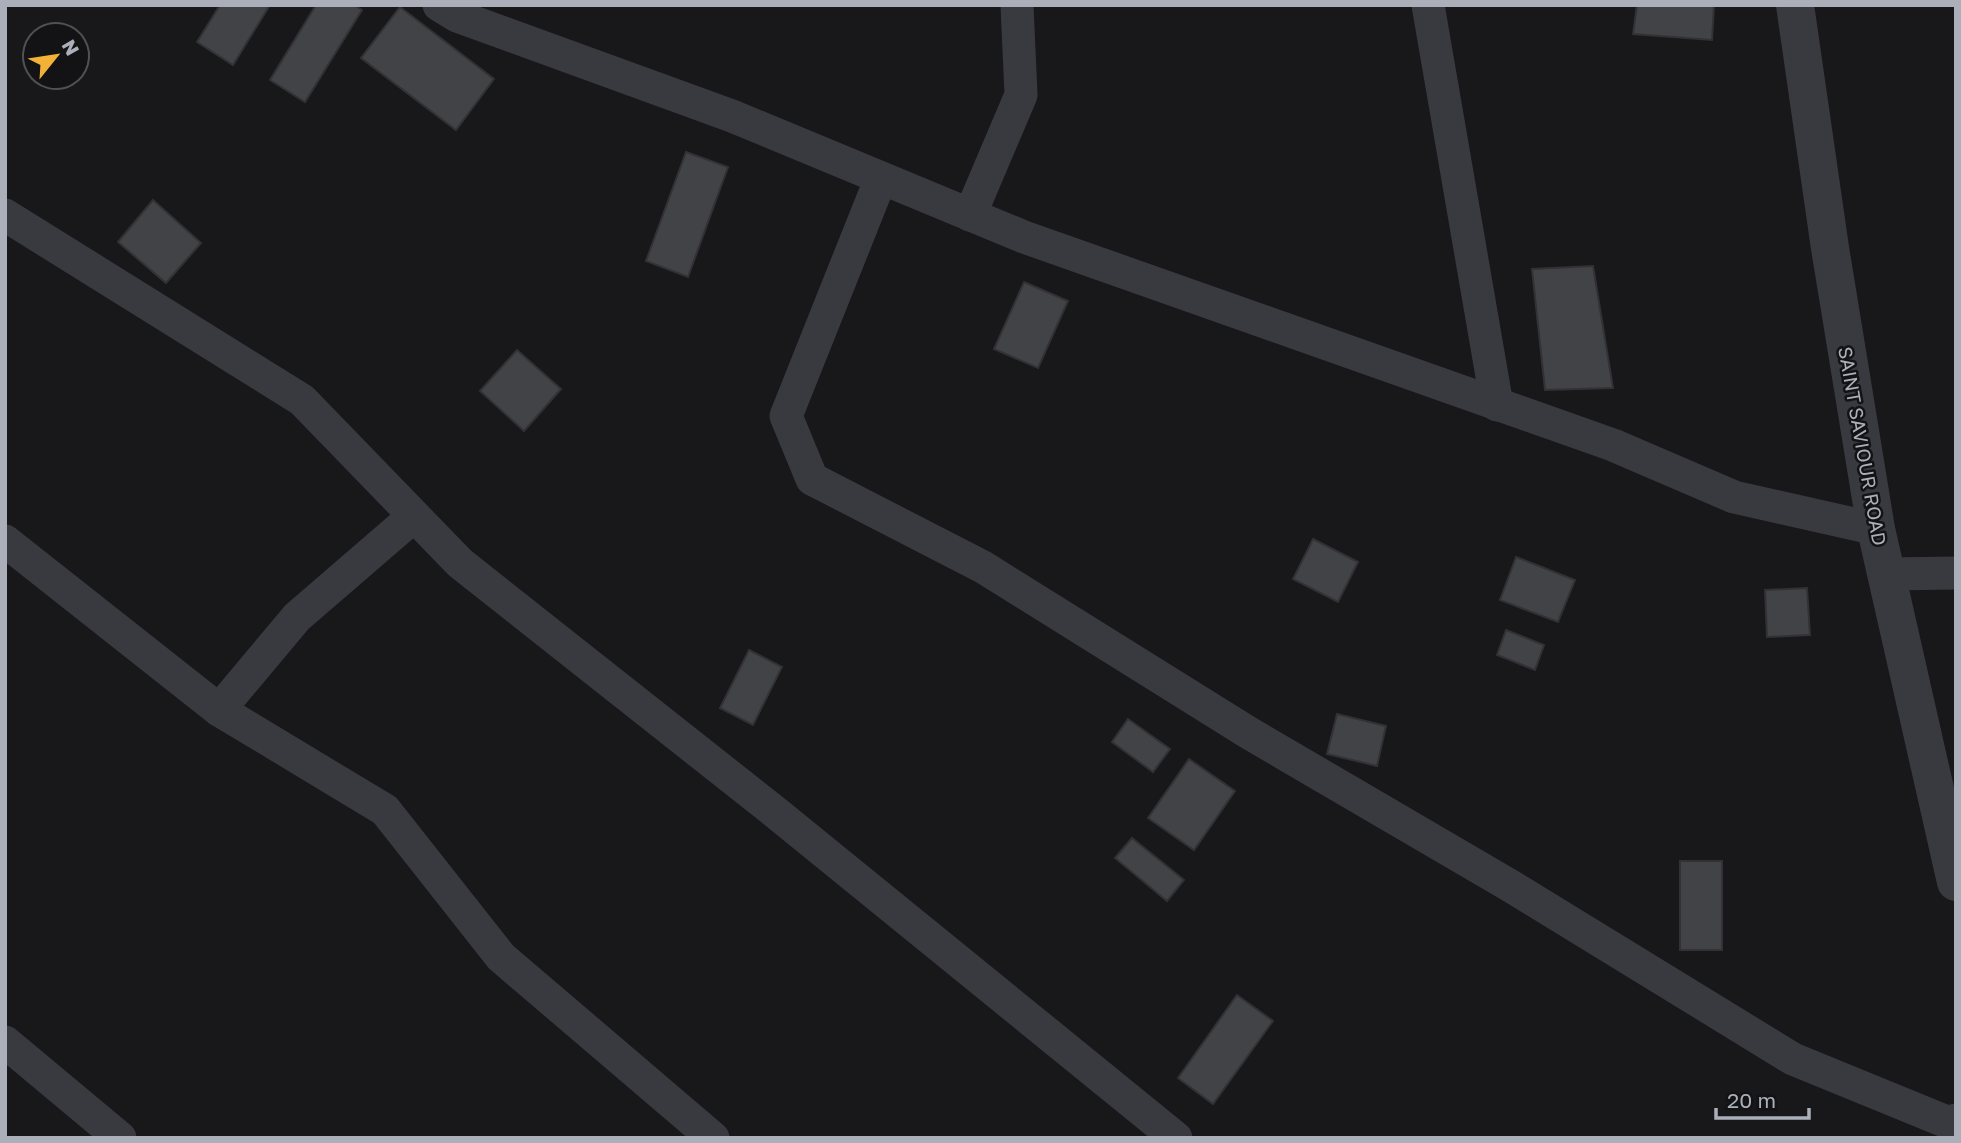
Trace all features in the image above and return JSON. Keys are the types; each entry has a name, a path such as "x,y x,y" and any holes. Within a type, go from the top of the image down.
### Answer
{"street":[{"path":"439,5 457,16 732,116 1036,242 1613,445 1734,497 1876,529"},
{"path":"970,215 1021,95 1017,5"},
{"path":"1428,5 1497,405"},
{"name":"SAINT SAVIOUR ROAD","path":"1795,5 1830,248 1876,529 1956,881"},
{"path":"881,178 786,416 812,480 984,567 1249,733 1509,885 1793,1059 1947,1122 1956,1120"},
{"path":"5,215 302,400 460,562 765,804 1176,1138"},
{"path":"219,710 296,617 414,516"},
{"path":"5,541 219,710 385,810 501,957 712,1138"},
{"path":"1886,574 1956,573"},
{"path":"5,1042 120,1138"}],"building":[{"path":"220,5 270,5 233,65 197,42"},
{"path":"316,5 354,5 362,10 305,102 270,80"},
{"path":"1637,5 1714,5 1712,40 1633,34"},
{"path":"400,7 494,79 456,130 361,58"},
{"path":"686,152 728,167 688,277 646,261"},
{"path":"153,200 201,243 166,283 118,242"},
{"path":"1593,266 1613,388 1545,390 1532,269"},
{"path":"1024,282 1068,301 1038,368 994,349"},
{"path":"517,350 561,389 524,431 480,391"},
{"path":"1313,539 1358,562 1338,602 1293,579"},
{"path":"1516,557 1575,580 1558,622 1500,600"},
{"path":"1807,588 1810,635 1767,637 1765,590"},
{"path":"1506,630 1544,645 1535,670 1497,655"},
{"path":"749,650 782,667 753,725 720,708"},
{"path":"1337,714 1386,726 1377,766 1327,754"},
{"path":"1128,719 1170,749 1153,772 1112,742"},
{"path":"1189,759 1235,791 1194,850 1148,818"},
{"path":"1132,838 1184,880 1167,901 1115,858"},
{"path":"1680,861 1722,861 1722,950 1680,950"},
{"path":"1237,995 1273,1021 1213,1104 1178,1078"}]}
